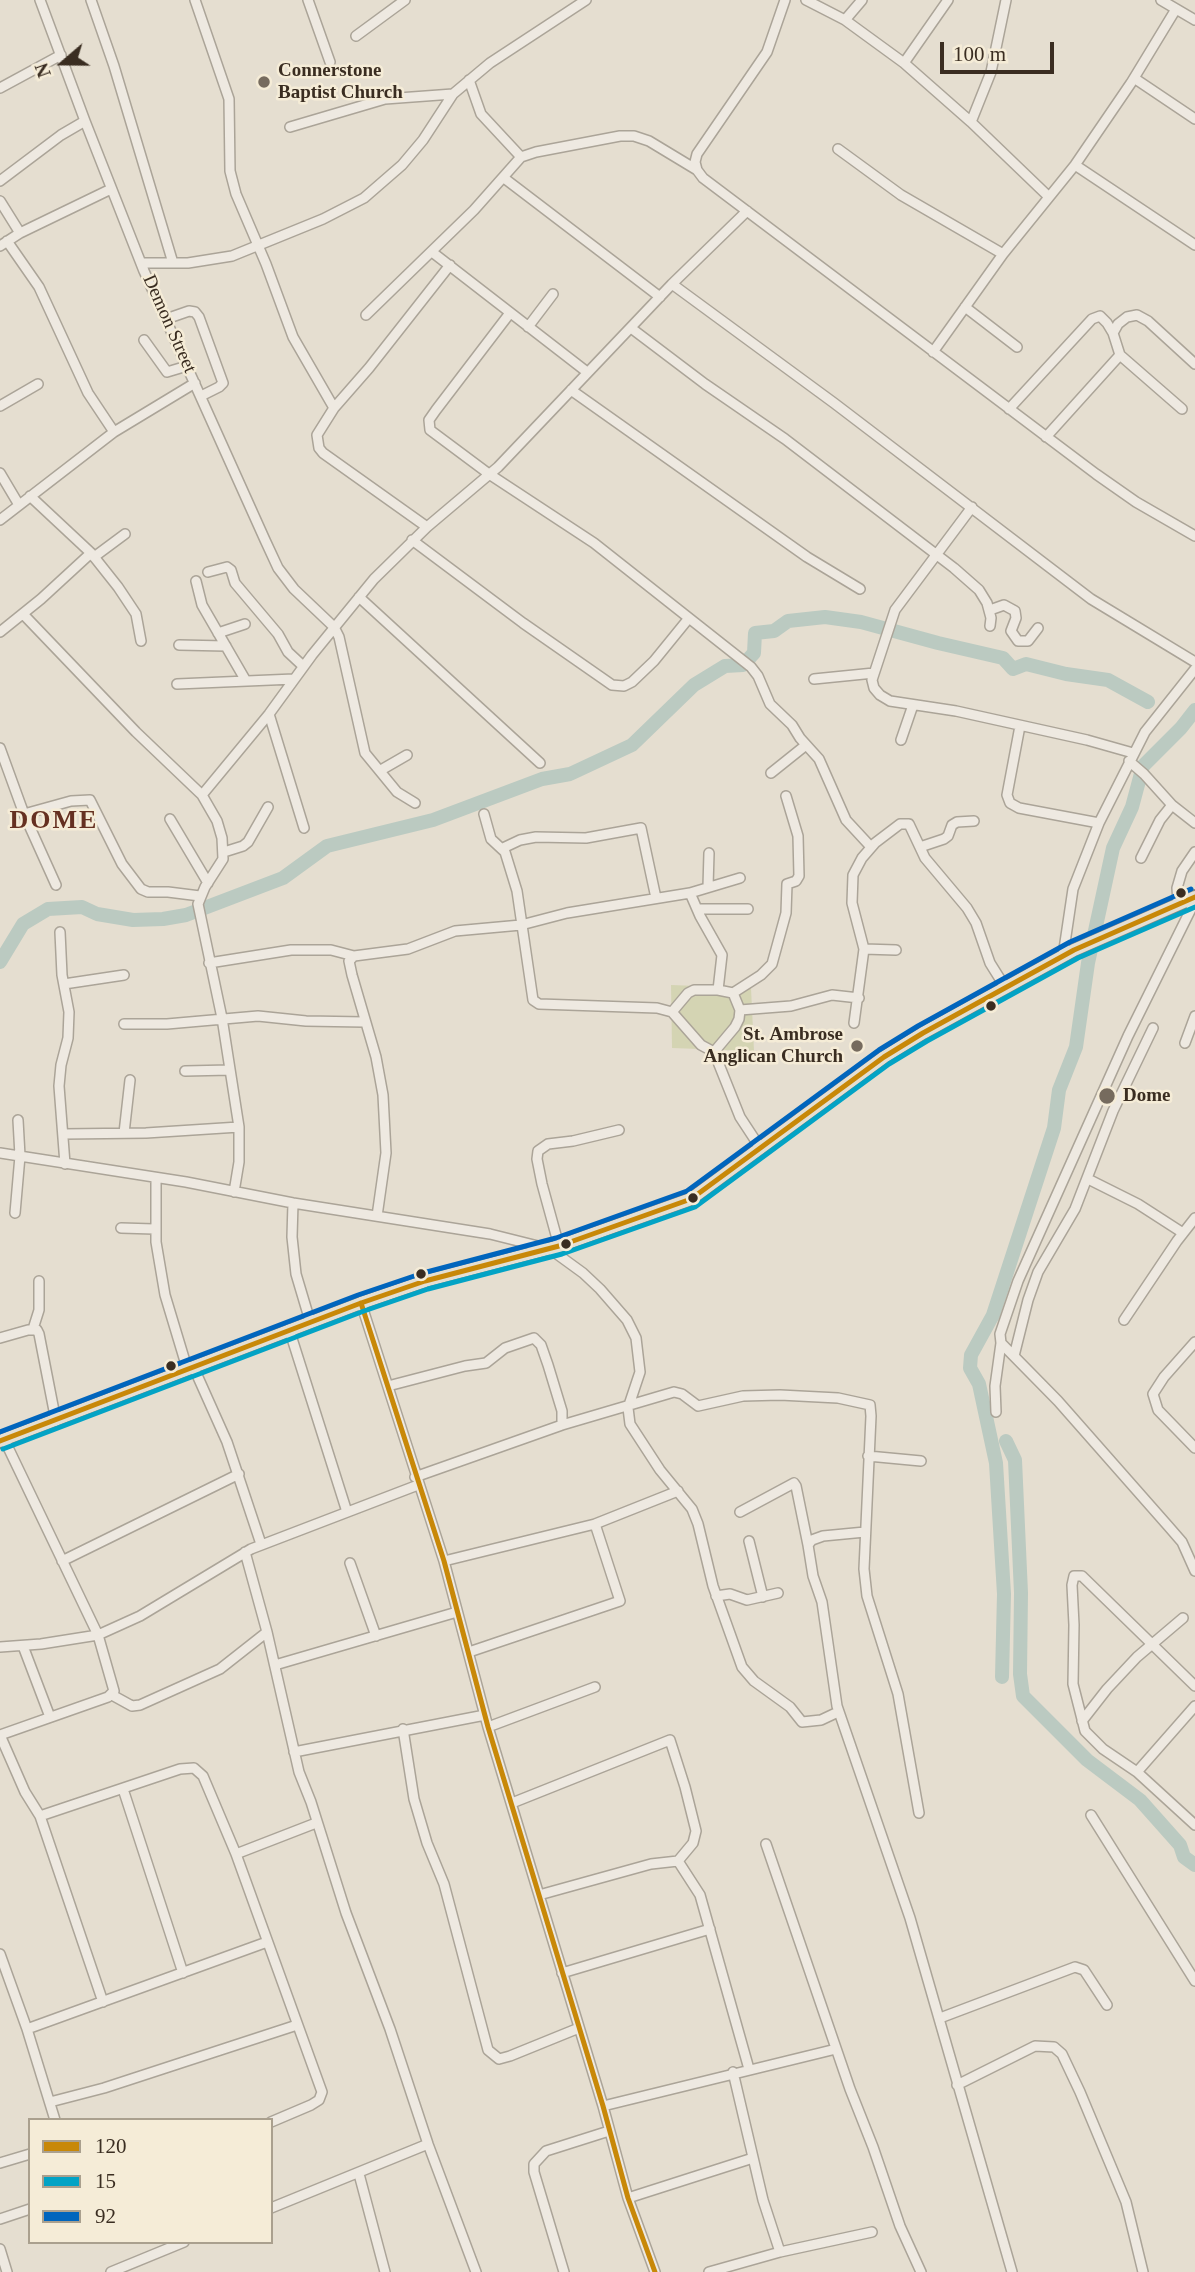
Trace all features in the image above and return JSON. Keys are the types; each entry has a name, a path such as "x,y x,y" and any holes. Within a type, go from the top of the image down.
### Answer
{"main road":[{"path":"2,1440 361,1303 425,1281 555,1248 691,1199 884,1057 1076,949 1178,903 1195,899"}],"street":[{"name":"Demon Street","path":"40,0 141,263 278,568 294,589 334,627"},
{"path":"91,0 114,66 173,263"},
{"path":"195,0 229,99 230,171 236,194 293,337 334,408"},
{"path":"308,0 330,62"},
{"path":"356,36 405,0"},
{"path":"141,263 202,261 232,256 341,211 379,187 402,165 453,94 469,80 534,33 586,0"},
{"path":"697,170 697,154 767,52 785,0"},
{"path":"806,0 845,20 904,63 971,122 1049,197"},
{"path":"845,20 862,0"},
{"path":"904,63 948,0"},
{"path":"971,122 988,81 1006,0"},
{"path":"1161,0 1195,20"},
{"path":"933,352 1003,254 1074,165 1134,78 1176,9"},
{"path":"0,88 61,55"},
{"path":"1134,78 1195,119"},
{"path":"469,80 481,114 521,157"},
{"path":"290,127 385,99 453,94"},
{"path":"0,181 61,135 85,121"},
{"path":"366,315 432,252 521,157 620,136 634,136 649,141 697,170 703,178 1046,437 1136,502 1195,536"},
{"path":"838,149 901,195 1003,254"},
{"path":"1074,165 1195,246"},
{"path":"504,178 660,297"},
{"path":"111,188 3,244 39,287 88,393 114,432"},
{"path":"0,201 20,233"},
{"path":"202,795 269,714 334,627 412,540 489,474 672,284 747,211"},
{"path":"432,252 587,372"},
{"path":"427,527 318,448 317,435 334,408 450,265"},
{"path":"672,284 1091,599 1195,662"},
{"path":"528,327 553,294"},
{"path":"965,307 1017,347"},
{"path":"166,319 190,311 199,317 223,383 201,396"},
{"path":"510,313 436,410 428,425 430,430 489,474 594,543 742,658 758,676 770,704 792,725 823,766 846,820 872,847"},
{"path":"1113,333 1118,324 1127,317 1137,315 1148,321 1195,364"},
{"path":"1009,409 1092,318 1100,316 1113,333 1121,355 1182,409"},
{"path":"631,328 705,384 785,439 979,590 990,610 990,626"},
{"path":"144,340 167,372 187,366"},
{"path":"1046,437 1121,355"},
{"path":"0,520 114,432 195,383"},
{"path":"0,406 38,384"},
{"path":"571,390 807,557 859,589"},
{"path":"0,473 19,505"},
{"path":"30,496 92,555 132,607 141,641"},
{"path":"971,508 895,610 872,680 880,695 890,701 956,711 1087,740 1132,760 1172,805 1195,823"},
{"path":"0,632 92,555 125,534"},
{"path":"412,540 612,685 624,686 632,682 654,661 689,618"},
{"path":"208,572 227,567 231,570 235,583 278,634 288,652 303,666"},
{"path":"196,581 202,605 246,681"},
{"path":"359,597 540,763"},
{"path":"990,610 1004,605 1015,611 1016,618 1011,631 1018,641 1028,640 1038,628"},
{"path":"23,614 136,732 202,795 217,821 224,852 219,868 199,900 200,922 222,1018 239,1127 239,1162 234,1192"},
{"path":"218,633 245,624"},
{"path":"334,627 343,650 365,753 397,792 415,803"},
{"path":"179,645 226,646"},
{"path":"1063,956 1073,889 1099,823 1155,717 1195,669"},
{"path":"814,679 874,673"},
{"path":"177,684 294,678"},
{"path":"901,740 913,705"},
{"path":"269,714 304,828"},
{"path":"1020,726 1007,795 1010,803 1019,808 1099,823"},
{"path":"771,773 806,746"},
{"path":"0,748 24,814 56,885"},
{"path":"381,770 407,755"},
{"path":"672,1012 688,993 694,990 733,993 761,975 772,964 786,913 787,884 796,881 799,876 798,836 786,796"},
{"path":"24,814 71,801 90,800 122,863 141,889 199,900"},
{"path":"1142,858 1160,820 1172,805"},
{"path":"224,852 248,842 268,807"},
{"path":"484,814 491,839 503,848 516,891 529,982 536,1003 657,1008 672,1012 701,1045 714,1052 740,1117 761,1149"},
{"path":"170,818 208,883"},
{"path":"920,847 944,839 952,825 957,822 974,821"},
{"path":"854,1023 864,948 852,903 852,882 857,866 872,847 893,828 905,823 912,828 925,858 967,908 976,923 990,963 1005,987"},
{"path":"503,848 536,837 586,838 640,828 656,898"},
{"path":"1178,903 1177,888 1182,871 1195,852"},
{"path":"708,887 709,853"},
{"path":"209,963 291,950 331,950 354,957 408,949 455,931 521,925 566,913 690,892 740,878"},
{"path":"690,892 722,955 718,990"},
{"path":"996,1412 995,1386 1002,1343 1000,1334 1018,1281 1128,1036 1195,899"},
{"path":"697,909 748,909"},
{"path":"60,932 69,1012 68,1038 59,1086 65,1164"},
{"path":"864,948 896,950"},
{"path":"354,957 349,961 350,967 382,1080 386,1153 377,1216"},
{"path":"64,984 124,975"},
{"path":"714,1052 735,1027 740,1010 733,993"},
{"path":"740,1010 790,1006 832,995 859,998"},
{"path":"124,1024 167,1024 257,1016 306,1021 364,1022"},
{"path":"1185,1043 1195,1016"},
{"path":"1014,1356 1038,1272 1063,1232 1088,1179 1113,1111 1153,1028"},
{"path":"184,1071 230,1070"},
{"path":"124,1133 130,1080"},
{"path":"15,1213 20,1156 18,1120"},
{"path":"64,1134 239,1127"},
{"path":"555,1248 537,1159 538,1152 548,1144 619,1130"},
{"path":"0,1153 490,1234 555,1248 600,1289 627,1320 636,1338 640,1372 629,1404 630,1424 637,1438 692,1509 716,1596 742,1667 754,1681 790,1707 802,1722 821,1720 838,1712"},
{"path":"156,1178 154,1229 165,1295 190,1367 214,1409 239,1474 261,1544"},
{"path":"1088,1179 1138,1204 1183,1233"},
{"path":"293,1203 296,1274 310,1321"},
{"path":"1124,1320 1195,1218"},
{"path":"121,1228 154,1229"},
{"path":"33,1329 39,1310 38,1281"},
{"path":"361,1303 444,1561 488,1727 603,2106 628,2198 655,2272"},
{"path":"289,1329 346,1512"},
{"path":"0,1338 37,1330 56,1420"},
{"path":"388,1386 486,1363 510,1345 534,1338 541,1345 548,1365 562,1411 562,1425"},
{"path":"1195,1342 1164,1377 1153,1395 1158,1410 1195,1448"},
{"path":"1002,1343 1058,1401 1182,1542 1195,1571"},
{"path":"0,1647 98,1635 140,1616 261,1544 562,1425 629,1404 674,1392 682,1394 698,1406 743,1396 838,1398 865,1403 871,1409 864,1569 867,1596 898,1694 919,1813"},
{"path":"2,1440 98,1635 114,1691 112,1695"},
{"path":"868,1457 921,1461"},
{"path":"62,1561 239,1474"},
{"path":"740,1512 794,1483 796,1486 813,1576 822,1602 838,1712 910,1918 1012,2272"},
{"path":"444,1561 595,1524 678,1491"},
{"path":"469,1652 620,1601 595,1524"},
{"path":"808,1545 812,1540 823,1536 865,1532"},
{"path":"749,1541 762,1597"},
{"path":"244,1552 267,1632 294,1752 346,1913 390,2029 428,2144 475,2272"},
{"path":"350,1563 376,1636"},
{"path":"1195,1686 1082,1576 1074,1576 1073,1684 1087,1735 1137,1772 1195,1825"},
{"path":"716,1596 730,1594 747,1600 778,1593"},
{"path":"275,1665 457,1612"},
{"path":"1082,1721 1107,1689 1151,1643 1183,1618"},
{"path":"112,1695 126,1704 140,1705 220,1669 267,1632"},
{"path":"23,1646 50,1717"},
{"path":"488,1727 595,1687"},
{"path":"103,2002 40,1816 25,1792 0,1735 112,1695"},
{"path":"1137,1772 1191,1717 1195,1706"},
{"path":"294,1752 485,1715"},
{"path":"403,1729 414,1799 443,1884 488,2050 499,2059 579,2028"},
{"path":"512,1803 670,1740 685,1787 696,1831 693,1843 678,1861 651,1864 539,1895"},
{"path":"40,1816 180,1769 194,1768 202,1776 236,1854 322,2092 319,2100 311,2105 273,2121"},
{"path":"123,1789 183,1973"},
{"path":"1091,1815 1195,1982"},
{"path":"236,1854 317,1823"},
{"path":"766,1844 836,2049 900,2226 920,2272"},
{"path":"678,1861 699,1895 749,2070"},
{"path":"562,1973 710,1929"},
{"path":"27,2029 267,1941"},
{"path":"0,1954 54,2118"},
{"path":"940,2018 1074,1967 1083,1970 1107,2005"},
{"path":"50,2102 104,2088 297,2025"},
{"path":"957,2085 1035,2046 1054,2047 1062,2054 1126,2202 1143,2272"},
{"path":"603,2106 836,2049"},
{"path":"733,2073 769,2221 780,2252"},
{"path":"564,2272 534,2172 534,2164 546,2151 609,2132"},
{"path":"273,2207 428,2144"},
{"path":"0,2163 28,2155"},
{"path":"628,2198 753,2158"},
{"path":"359,2174 385,2272"},
{"path":"0,2219 28,2209"},
{"path":"709,2272 780,2252 872,2232"},
{"path":"111,2272 136,2268 180,2244"},
{"path":"0,2249 7,2272"}],"green space":[{"path":"671,985 751,988 754,1051 672,1048"}],"waterway":[{"path":"0,962 23,924 48,909 82,907 97,914 133,920 186,915 283,878 327,846 433,820 542,779 570,774 632,745 694,685 725,666 743,665 754,653 755,633 774,631 788,621 825,617 861,622 1003,658 1013,669 1026,664 1066,674 1108,680 1148,702"},
{"path":"1002,1677 1004,1594 996,1463 979,1384 970,1368 971,1355 993,1315 1054,1128 1059,1090 1076,1047 1088,963 1113,848 1132,807 1143,766 1195,710"},
{"path":"990,1439 995,1435"},
{"path":"1006,1441 1015,1460 1021,1593 1020,1674 1023,1696 1087,1760 1140,1800 1180,1845 1184,1857 1195,1865"}],"transit line":[{"name":"92","path":"0,1432 358,1295 423,1273 556,1238 687,1191 879,1050 918,1026 1070,942 1191,889"},
{"name":"120","path":"0,1441 361,1303 425,1281 559,1246 691,1199 884,1057 923,1033 1074,950 1195,897"},
{"name":"15","path":"3,1449 364,1311 428,1289 562,1254 695,1207 889,1064 927,1041 1078,958 1195,907"},
{"name":"120","path":"361,1303 444,1561 488,1727 603,2106 628,2198 655,2272"}],"place":[{"name":"Connerstone Baptist Church","path":"264,82"},
{"name":"St. Ambrose Anglican Church","path":"857,1046"},
{"name":"Dome","path":"1107,1096"}],"district":[{"name":"DOME","path":"54,821"}]}
